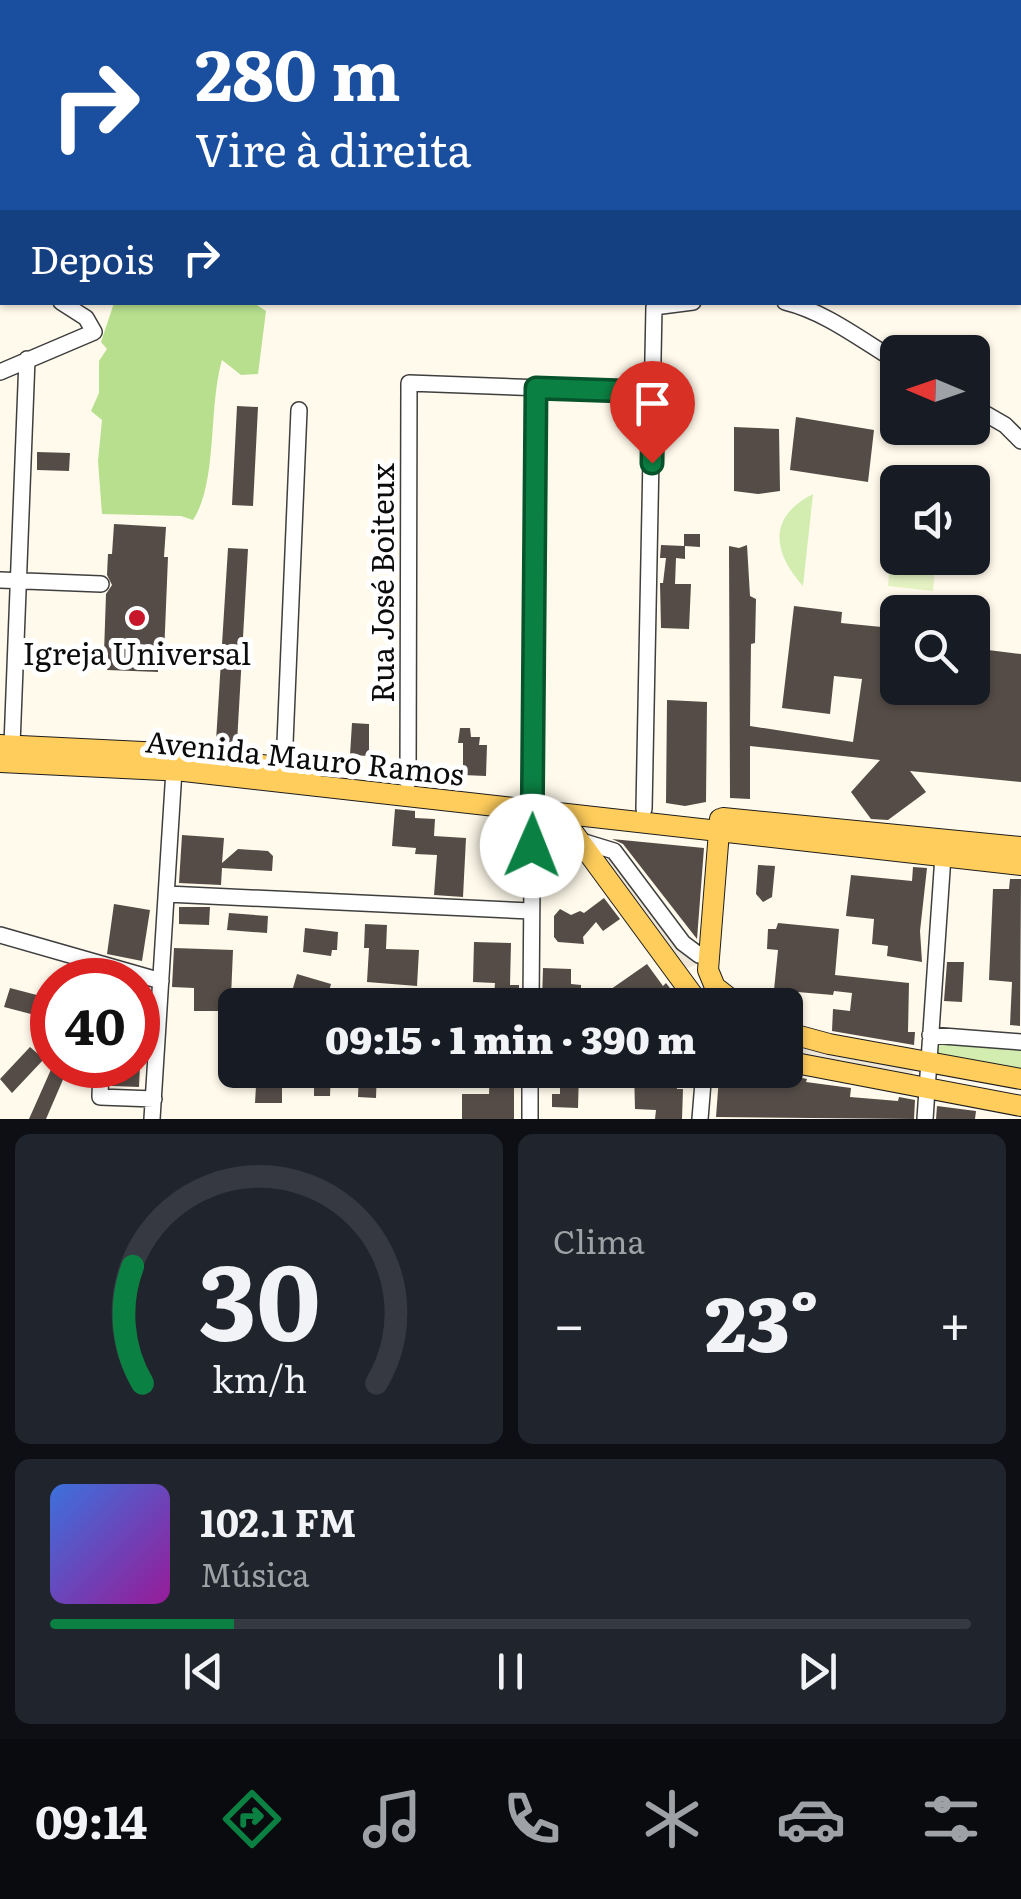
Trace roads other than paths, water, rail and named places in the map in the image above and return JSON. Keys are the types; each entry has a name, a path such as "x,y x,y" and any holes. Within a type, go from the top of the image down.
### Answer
{"main road":[{"name":"Avenida Mauro Ramos","path":"4,751 284,767 408,782 532,804"},
{"name":"Avenida Mauro Ramos","path":"175,762 943,848 1021,865"},
{"name":"Avenida Mauro Ramos","path":"564,807 644,809 719,824"},
{"path":"564,807 578,840 687,988"},
{"path":"713,988 709,961 719,824"},
{"name":"Avenida Mauro Ramos","path":"943,848 1021,847"},
{"path":"676,973 693,976 709,961"},
{"path":"803,1038 1021,1079"},
{"path":"803,1065 1021,1106"}],"street":[{"path":"0,372 94,332 86,318 66,305"},
{"path":"644,809 654,307 670,305"},
{"path":"794,305 820,314 880,351"},
{"path":"4,751 18,581 27,358"},
{"name":"Rua José Boiteux","path":"408,782 409,383 536,388"},
{"path":"531,988 536,388 653,392"},
{"path":"284,767 299,410"},
{"path":"990,416 1021,441"},
{"path":"0,580 101,584"},
{"path":"152,1119 175,762"},
{"path":"578,840 614,851 683,943 709,961"},
{"path":"926,1119 943,848"},
{"path":"167,894 531,911"},
{"path":"0,935 161,980"},
{"path":"930,1035 1021,1042"},
{"path":"100,1088 100,1096 154,1099"},
{"path":"530,1088 530,1119"},
{"path":"700,1119 703,1088"}],"place":[{"name":"Igreja Universal","path":"137,618"}]}
